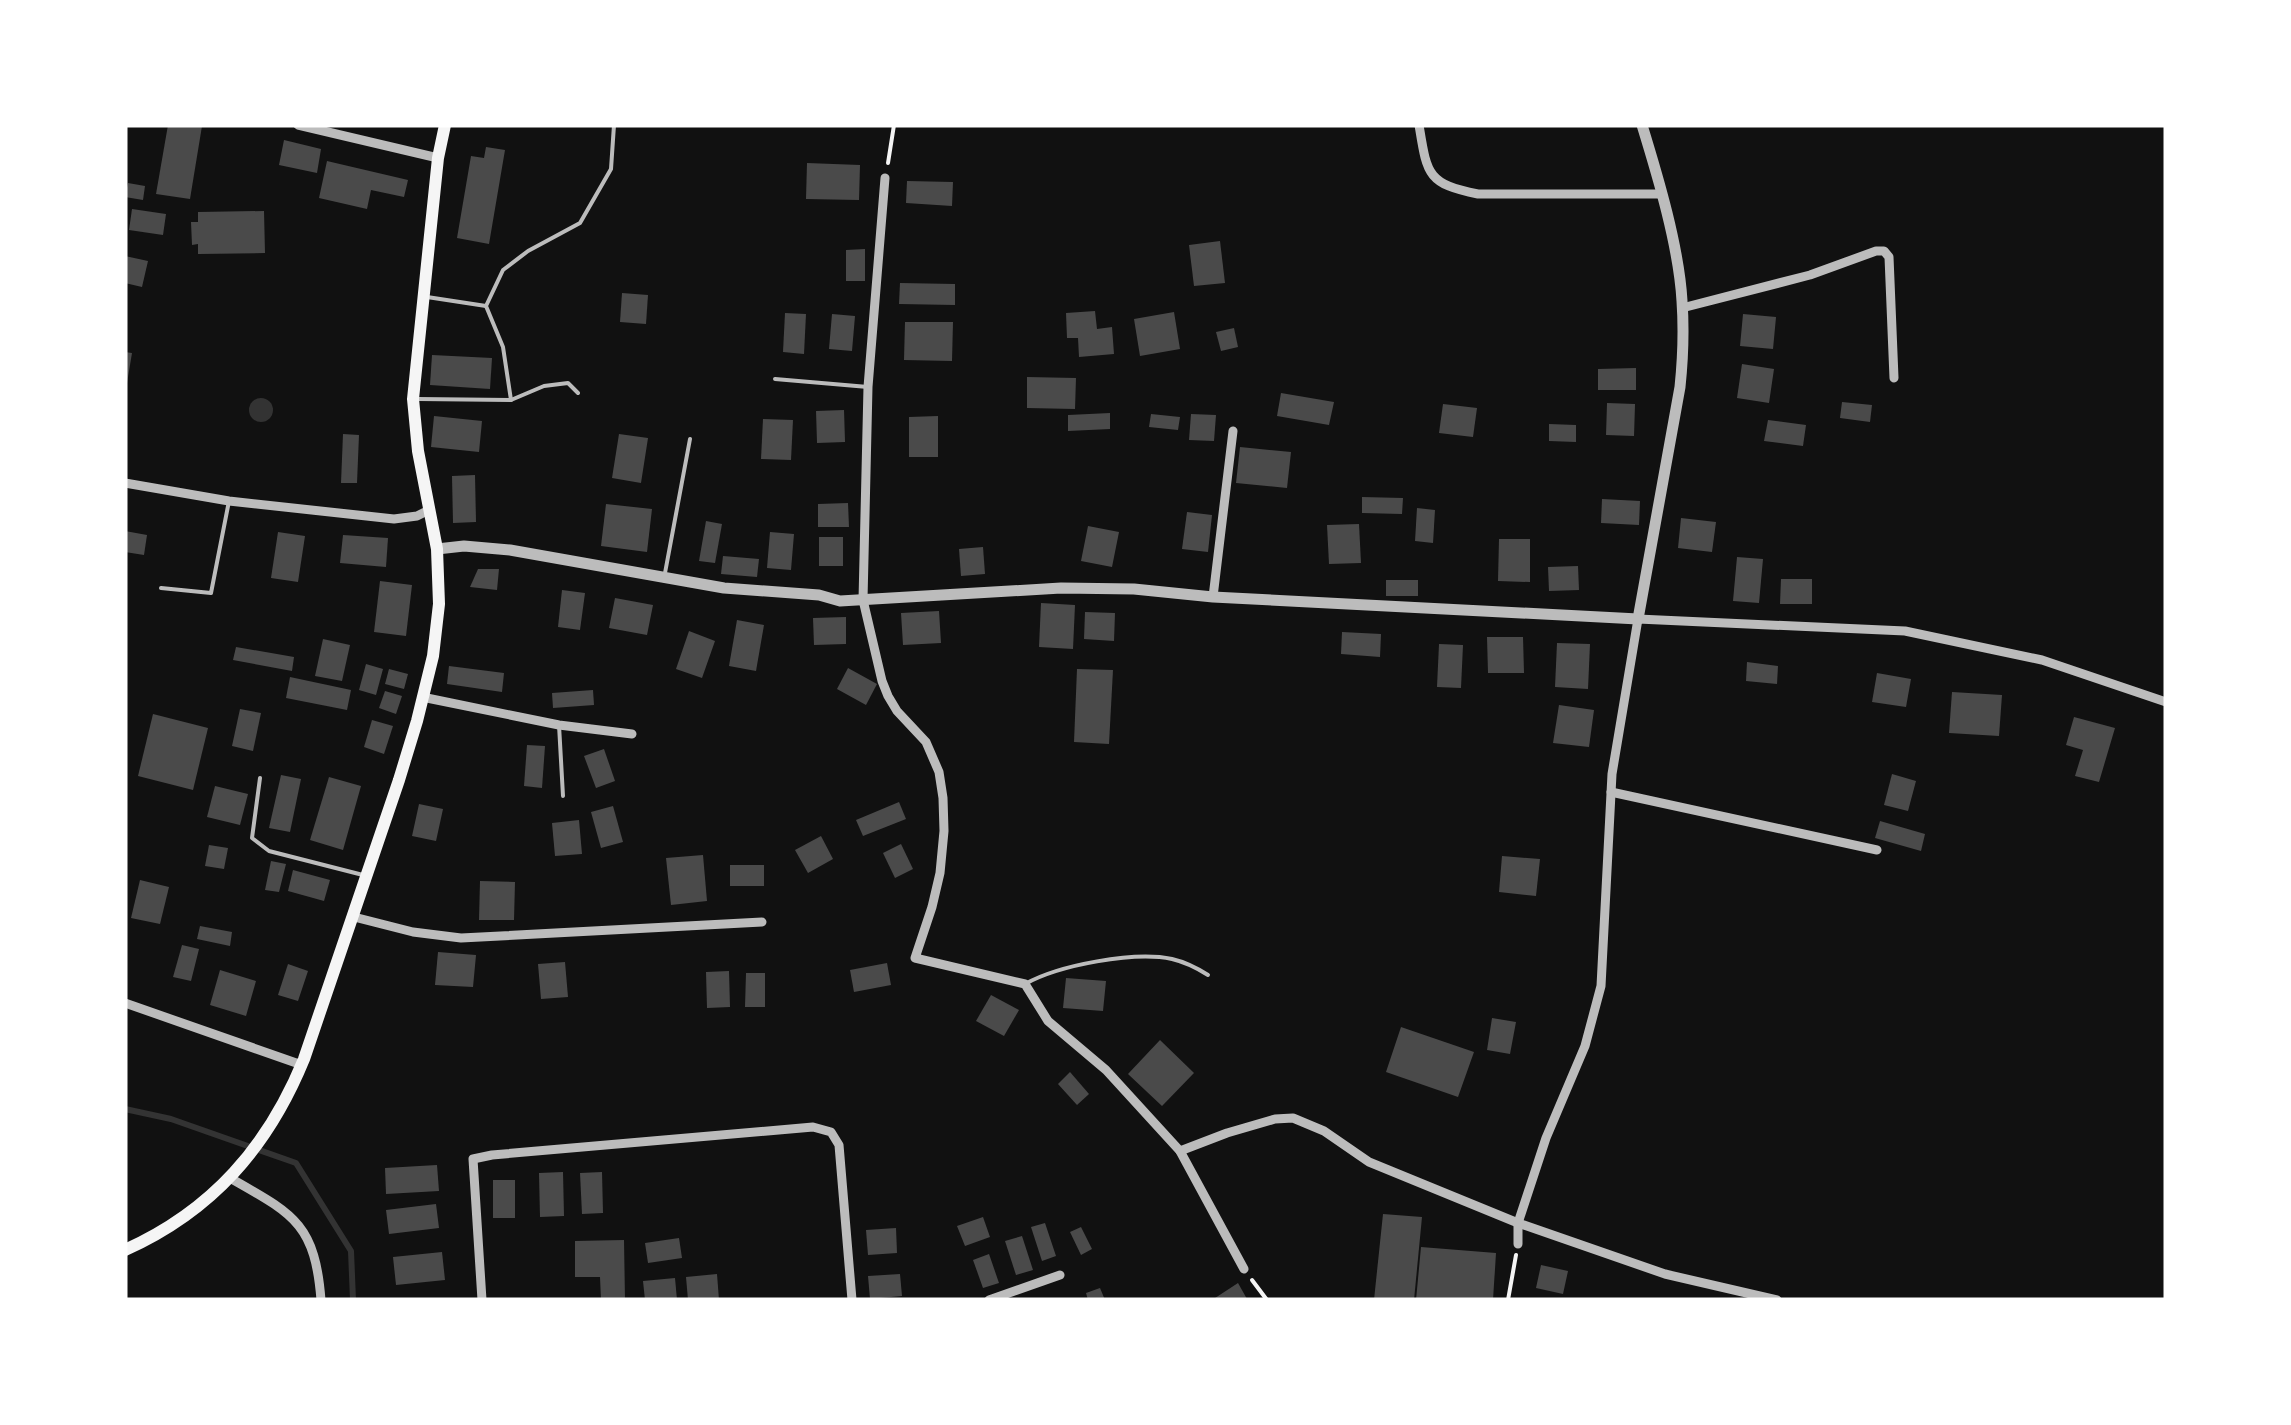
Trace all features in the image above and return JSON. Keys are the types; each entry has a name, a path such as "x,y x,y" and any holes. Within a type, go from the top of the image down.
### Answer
{"main road":[{"path":"125,1250 186,1216 230,1178 266,1135 302,1065 413,736 437,630 438,549 418,450 413,399 444,125"}],"street":[{"path":"298,125 438,158"},
{"path":"1419,125 1430,174 1440,184 1457,190 1478,194 1661,194"},
{"path":"1518,1244 1518,1224 1546,1138 1585,1046 1601,986 1612,774 1680,387 1684,348 1678,266 1642,125"},
{"path":"885,178 868,387 863,600 888,696 926,742 943,798 940,873 915,958 1025,984 1048,1021 1106,1070 1180,1151 1244,1269"},
{"path":"1682,308 1810,275 1884,251 1889,257 1894,378"},
{"path":"1214,597 1233,431"},
{"path":"125,483 228,501 394,519 429,510"},
{"path":"438,549 464,546 510,550 747,591 819,595 840,601 1061,588 1134,589 1214,597 1905,631 2042,660 2166,702"},
{"path":"422,697 559,725 632,734"},
{"path":"1612,792 1876,850"},
{"path":"354,917 413,932 461,938 762,922"},
{"path":"125,1002 302,1065"},
{"path":"1180,1151 1274,1119 1294,1118 1324,1130 1369,1162 1518,1224 1665,1274 1776,1300"},
{"path":"482,1300 473,1160 492,1155 813,1126 831,1132 839,1144 852,1300"},
{"path":"230,1178 281,1207 307,1237 318,1267 320,1300"},
{"path":"988,1300 1060,1274"}],"lane":[{"path":"510,400 503,347 486,306 504,270 580,223 611,169 614,125"},
{"path":"424,296 486,306"},
{"path":"775,379 868,387"},
{"path":"413,399 510,400 556,384 568,384 578,393"},
{"path":"664,578 690,439"},
{"path":"161,588 211,593 228,501"},
{"path":"559,725 563,796"},
{"path":"260,778 252,838 269,850 367,876"},
{"path":"1025,984 1056,970 1134,957 1175,959 1208,975"}],"path":[{"path":"885,178 894,125"},
{"path":"1508,1300 1518,1244"},
{"path":"1244,1269 1267,1300"}],"shaded area":[{"path":"261,398 273,410 261,422 249,410"}],"building":[{"path":"168,125 202,126 190,199 156,194"},
{"path":"284,140 321,149 317,173 279,165"},
{"path":"486,147 505,150 489,244 457,238 471,156 484,158"},
{"path":"327,161 408,180 404,197 371,190 367,209 319,198"},
{"path":"807,163 860,165 859,200 806,199"},
{"path":"907,181 953,182 952,206 906,203"},
{"path":"128,183 145,186 143,200 125,197"},
{"path":"132,209 166,214 163,235 129,230"},
{"path":"264,211 265,253 198,254 198,244 192,245 191,222 198,222 198,212"},
{"path":"1220,241 1225,283 1194,286 1189,245"},
{"path":"865,249 865,281 846,281 846,250"},
{"path":"125,256 148,261 142,287 125,283"},
{"path":"900,283 955,284 955,305 899,304"},
{"path":"622,293 648,295 646,324 620,322"},
{"path":"1095,311 1097,329 1112,327 1114,354 1079,357 1078,338 1067,338 1066,313"},
{"path":"1174,312 1180,349 1140,356 1134,319"},
{"path":"785,313 806,314 804,354 783,352"},
{"path":"832,314 855,316 852,351 829,349"},
{"path":"1743,314 1776,317 1773,349 1740,346"},
{"path":"905,322 953,322 952,361 904,360"},
{"path":"1234,328 1238,347 1221,351 1216,332"},
{"path":"125,352 132,353 127,383 125,383"},
{"path":"432,355 492,358 490,389 430,385"},
{"path":"1742,364 1774,369 1769,403 1737,398"},
{"path":"1636,368 1636,390 1598,390 1598,369"},
{"path":"1027,377 1076,378 1075,409 1027,408"},
{"path":"1281,393 1334,402 1329,425 1277,416"},
{"path":"1842,402 1872,405 1870,422 1840,418"},
{"path":"1607,403 1635,404 1634,436 1606,435"},
{"path":"1443,404 1477,408 1473,437 1439,433"},
{"path":"844,410 845,442 817,443 816,411"},
{"path":"1110,413 1110,429 1068,431 1068,415"},
{"path":"1151,414 1180,417 1178,430 1149,427"},
{"path":"1191,414 1216,415 1214,441 1189,440"},
{"path":"434,416 482,421 479,452 431,447"},
{"path":"938,416 938,457 909,457 909,417"},
{"path":"763,419 793,420 791,460 761,459"},
{"path":"1768,420 1806,425 1803,446 1764,441"},
{"path":"1549,424 1576,425 1576,442 1549,441"},
{"path":"343,434 359,435 357,483 341,483"},
{"path":"619,434 648,438 641,483 612,478"},
{"path":"1240,447 1291,452 1287,488 1236,483"},
{"path":"475,475 476,522 453,523 452,476"},
{"path":"1362,497 1403,498 1402,514 1362,513"},
{"path":"1602,499 1640,501 1639,525 1601,523"},
{"path":"848,503 849,527 818,527 818,504"},
{"path":"606,504 652,509 647,552 601,546"},
{"path":"1417,508 1435,510 1433,543 1415,541"},
{"path":"1187,512 1212,515 1208,552 1182,549"},
{"path":"1681,518 1716,522 1712,552 1678,548"},
{"path":"706,521 722,524 715,563 699,561"},
{"path":"1359,524 1361,563 1329,564 1327,525"},
{"path":"1088,526 1119,532 1112,567 1081,561"},
{"path":"125,531 147,535 144,555 125,552"},
{"path":"278,532 305,536 298,582 271,578"},
{"path":"770,532 794,534 791,570 767,568"},
{"path":"343,535 388,538 386,567 340,563"},
{"path":"819,537 843,537 843,566 819,566"},
{"path":"1499,539 1530,539 1530,582 1498,581"},
{"path":"983,547 985,574 961,576 959,549"},
{"path":"723,556 759,559 757,577 721,574"},
{"path":"1737,557 1763,559 1759,603 1733,601"},
{"path":"1578,566 1579,590 1549,591 1548,567"},
{"path":"478,569 499,569 497,590 470,587"},
{"path":"1781,579 1812,579 1812,604 1780,604"},
{"path":"1386,580 1418,580 1418,596 1386,596"},
{"path":"380,581 412,585 406,636 374,632"},
{"path":"562,590 585,593 580,630 558,627"},
{"path":"615,598 653,605 647,635 609,628"},
{"path":"1041,603 1075,605 1073,649 1039,647"},
{"path":"939,611 941,643 903,645 901,613"},
{"path":"1085,612 1115,613 1114,641 1084,639"},
{"path":"846,617 846,644 814,645 813,618"},
{"path":"737,620 764,625 756,671 729,666"},
{"path":"689,631 715,641 702,678 676,669"},
{"path":"1342,632 1381,634 1380,657 1341,654"},
{"path":"1487,637 1523,637 1524,673 1488,673"},
{"path":"323,639 350,645 342,681 315,676"},
{"path":"1557,643 1590,644 1588,689 1555,687"},
{"path":"1439,644 1463,645 1461,688 1437,687"},
{"path":"236,647 294,657 292,671 233,660"},
{"path":"1747,662 1778,666 1777,684 1746,681"},
{"path":"366,664 383,669 376,695 359,690"},
{"path":"449,666 504,673 502,692 447,684"},
{"path":"848,668 877,684 866,705 837,689"},
{"path":"389,669 408,674 404,689 385,684"},
{"path":"1077,669 1113,670 1109,744 1074,742"},
{"path":"1877,673 1911,679 1906,707 1872,702"},
{"path":"290,677 351,690 347,710 286,698"},
{"path":"593,690 594,705 553,708 552,693"},
{"path":"385,691 402,696 396,714 379,708"},
{"path":"1952,692 2002,695 1999,736 1949,733"},
{"path":"1559,705 1594,710 1589,747 1553,743"},
{"path":"240,709 261,713 253,751 232,746"},
{"path":"153,714 208,728 193,790 138,776"},
{"path":"2074,717 2115,728 2099,782 2075,776 2083,750 2066,745"},
{"path":"372,720 393,726 384,754 364,747"},
{"path":"527,745 545,746 542,788 524,786"},
{"path":"604,749 615,781 596,788 584,756"},
{"path":"1892,774 1916,781 1908,811 1884,805"},
{"path":"281,775 301,779 290,832 269,828"},
{"path":"329,777 361,786 343,850 310,840"},
{"path":"215,786 248,794 240,825 207,817"},
{"path":"899,802 906,819 863,836 856,820"},
{"path":"419,804 443,809 436,841 412,836"},
{"path":"613,806 623,842 601,848 591,812"},
{"path":"579,820 582,854 555,856 552,823"},
{"path":"1880,821 1925,834 1921,851 1875,838"},
{"path":"821,836 833,859 808,873 795,850"},
{"path":"901,844 913,869 895,878 883,853"},
{"path":"209,845 228,848 224,869 205,866"},
{"path":"703,855 707,901 671,905 666,858"},
{"path":"1502,856 1540,859 1536,896 1499,892"},
{"path":"271,861 286,864 279,892 265,890"},
{"path":"730,865 764,865 764,886 730,886"},
{"path":"293,870 330,880 324,901 288,891"},
{"path":"140,880 169,887 160,924 131,918"},
{"path":"480,881 515,882 514,920 479,920"},
{"path":"200,926 232,932 230,946 197,939"},
{"path":"182,945 199,949 191,981 173,977"},
{"path":"438,952 476,955 473,987 435,985"},
{"path":"565,962 568,997 541,999 538,964"},
{"path":"887,963 891,985 854,992 850,970"},
{"path":"288,964 308,971 298,1001 278,995"},
{"path":"220,970 256,981 246,1016 210,1005"},
{"path":"729,971 730,1007 707,1008 706,972"},
{"path":"746,973 765,973 765,1007 745,1007"},
{"path":"1066,978 1106,981 1103,1011 1063,1008"},
{"path":"991,995 1019,1010 1004,1036 976,1021"},
{"path":"1492,1018 1516,1022 1510,1054 1487,1050"},
{"path":"1401,1027 1474,1052 1458,1097 1386,1072"},
{"path":"1160,1040 1194,1073 1162,1106 1128,1074"},
{"path":"1070,1072 1089,1094 1077,1105 1058,1084"},
{"path":"437,1165 439,1191 386,1194 385,1168"},
{"path":"563,1172 564,1216 540,1217 539,1173"},
{"path":"602,1172 603,1213 582,1214 580,1173"},
{"path":"493,1180 515,1180 515,1218 493,1218"},
{"path":"436,1204 439,1228 389,1234 386,1210"},
{"path":"1383,1214 1422,1217 1414,1300 1374,1300"},
{"path":"983,1217 990,1237 965,1246 957,1226"},
{"path":"1045,1223 1056,1256 1042,1261 1031,1227"},
{"path":"1081,1227 1092,1249 1081,1255 1070,1232"},
{"path":"896,1228 897,1253 868,1255 866,1230"},
{"path":"1022,1236 1033,1270 1016,1275 1005,1241"},
{"path":"679,1238 682,1258 648,1263 645,1243"},
{"path":"624,1240 625,1300 601,1300 600,1277 575,1277 575,1241"},
{"path":"1421,1247 1496,1253 1493,1300 1416,1300"},
{"path":"442,1252 445,1280 396,1285 393,1257"},
{"path":"989,1254 999,1283 983,1288 973,1260"},
{"path":"1541,1265 1568,1271 1563,1294 1536,1288"},
{"path":"717,1274 719,1300 688,1300 686,1277"},
{"path":"900,1274 902,1296 870,1299 868,1276"},
{"path":"675,1278 677,1300 645,1300 643,1281"},
{"path":"1238,1283 1247,1299 1212,1300"},
{"path":"1100,1288 1105,1300 1088,1300 1086,1293"}],"waterway":[{"path":"125,1109 171,1119 296,1163 351,1251 353,1300"}]}
